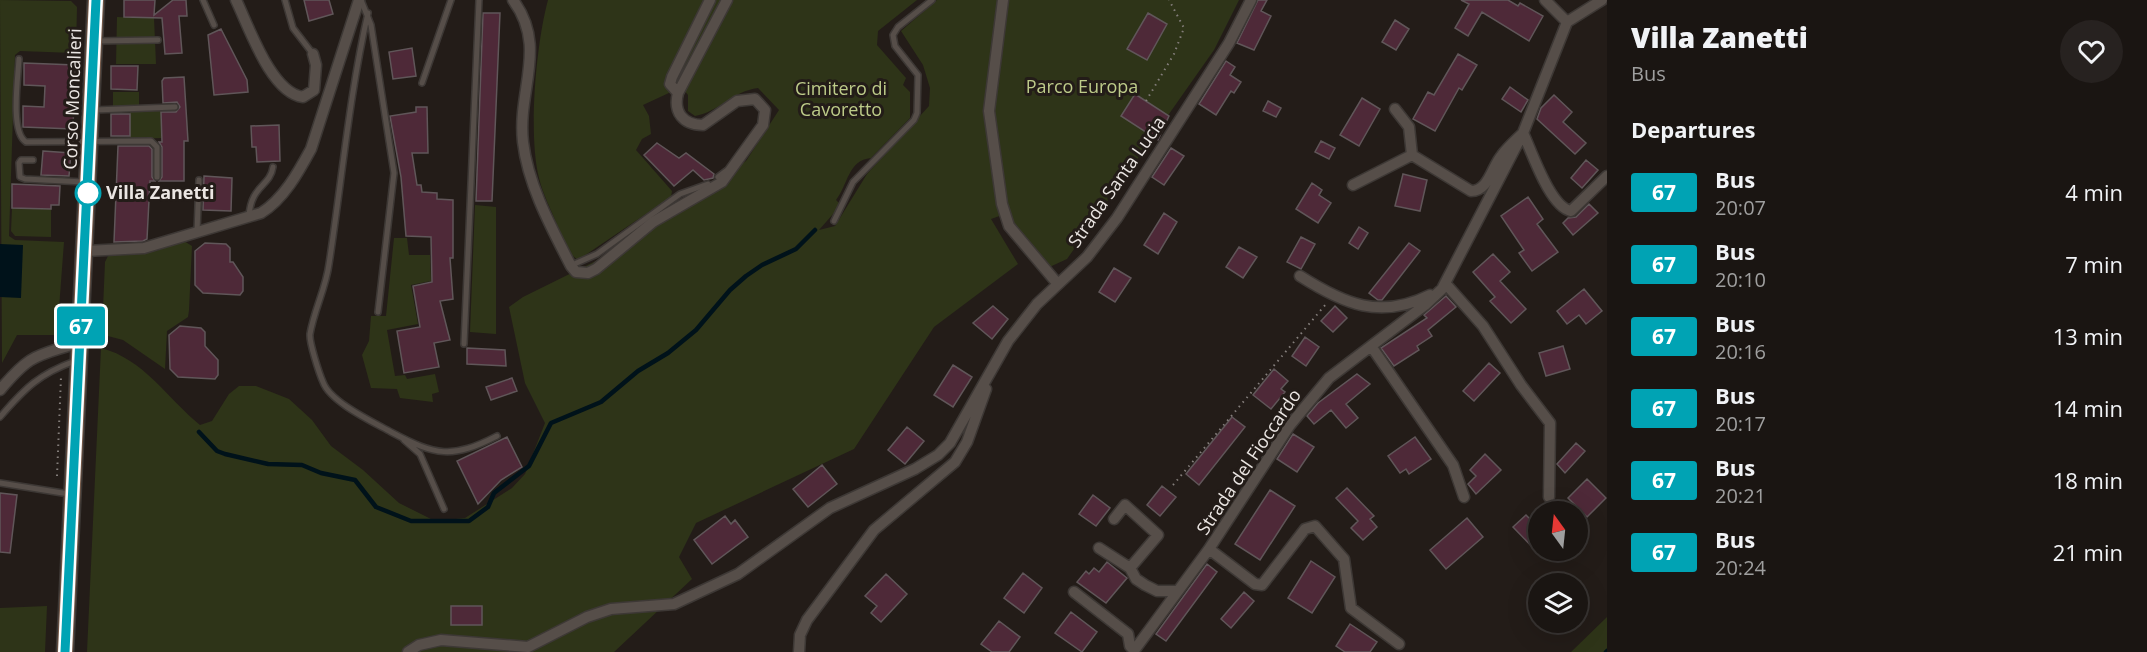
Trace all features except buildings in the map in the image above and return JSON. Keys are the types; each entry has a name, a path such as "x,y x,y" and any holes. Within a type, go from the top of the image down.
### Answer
{"main road":[{"name":"Corso Moncalieri","path":"65,652 86,251 96,0"}],"street":[{"path":"236,0 275,78 290,93 303,97 314,90 316,65 313,54"},
{"path":"86,251 144,248 272,207 301,168 311,149 360,0"},
{"path":"513,0 525,17 530,37 530,65 522,125 525,153 538,196 571,266 576,272 581,273 596,269 652,222 722,182 729,176 738,159 763,125 766,116 762,106 755,99 737,101 703,125 693,125 679,115 678,93 727,0"},
{"path":"678,93 670,84 672,77 710,0"},
{"path":"1003,0 989,111 1002,204 1009,226 1057,283"},
{"name":"Strada Santa Lucia","path":"408,652 419,645 441,640 528,647 587,617 610,609 674,604 712,587 764,558 830,508 891,482 939,455 950,443 1008,341 1057,283 1087,257 1117,218 1223,53 1251,0"},
{"path":"1545,0 1567,22 1602,0"},
{"name":"Strada del Fioccardo","path":"1133,651 1209,549 1290,425 1329,378 1425,305 1443,286 1523,133 1567,22"},
{"path":"1353,185 1412,155 1409,127 1395,109"},
{"path":"1523,133 1545,182 1557,204 1563,209 1571,211 1607,176"},
{"name":"Strada del Fioccardo","path":"1412,155 1471,191 1477,191 1484,186 1501,155 1523,133"},
{"path":"1300,276 1332,297 1393,309 1408,305 1443,286 1483,326 1521,385 1550,423 1549,498"},
{"path":"1371,346 1453,465 1464,497"},
{"path":"0,390 20,366 33,356 80,351"},
{"path":"799,652 800,635 807,620 874,530 954,462 973,427 993,366"},
{"path":"1114,519 1125,505 1158,535 1130,568"},
{"path":"1209,549 1255,584 1262,585 1305,529 1315,526 1344,559 1351,608 1399,644"},
{"path":"1099,548 1130,568 1136,579 1156,591 1178,591"},
{"path":"1074,592 1128,634 1133,651"}],"lane":[{"path":"203,0 214,25"},
{"path":"285,0 293,28 313,54"},
{"path":"360,0 368,13 394,180 378,312"},
{"path":"422,83 451,0"},
{"path":"464,344 479,0"},
{"path":"834,221 853,182 914,120 919,94 918,75 895,46 893,35 898,27 932,0"},
{"path":"368,13 343,149 329,266 310,334 326,389 364,418 428,449 448,453 463,452 497,435"},
{"path":"95,42 158,40"},
{"path":"19,59 16,127 21,139 26,142 155,143 157,177"},
{"path":"92,110 175,107"},
{"path":"718,177 738,159"},
{"path":"33,160 19,162 20,177 89,182"},
{"path":"249,216 251,198 272,173 273,167"},
{"path":"197,232 199,180"},
{"path":"571,266 597,254 680,194 708,184"},
{"path":"0,417 25,388 42,374 80,351"},
{"path":"401,437 420,454 444,509"},
{"path":"0,483 73,495"}],"path":[{"path":"1146,101 1174,54 1184,28 1169,0"},
{"path":"1173,485 1332,297"}],"green space":[{"path":"0,0 71,1 77,7 74,53 20,51 15,55 9,236 15,240 64,242 57,335 17,335 2,363"},
{"path":"548,0 917,0 878,31 877,45 906,78 903,85 910,92 910,118 871,158 863,160 853,168 836,200 841,205 819,230 835,226 867,174 929,106 930,88 923,65 901,31 937,0 1239,0 1214,50 1067,259 1043,270 1005,214 991,219 1018,264 934,327 854,449 696,523 679,557 692,579 614,652 87,652 101,348 116,353 143,370 200,425 212,421 229,394 239,386 256,386 289,399 312,420 331,446 363,470 399,503 435,521 465,518 512,488 525,474 545,423 525,383 509,307 523,297 614,252 746,161 779,110 758,88 741,93 704,114 695,116 688,111 688,95 684,90 671,92 643,105 649,116 651,134 642,139 636,150 672,191 671,197 578,260 567,249 563,240 543,190 536,160 535,89 540,40"},
{"path":"117,17 154,18 156,64 116,64"},
{"path":"113,92 139,92 139,106 113,107"},
{"path":"130,111 161,111 162,138 130,139"},
{"path":"475,205 496,207 496,334 470,332"},
{"path":"12,208 51,209 51,237 15,236 11,231"},
{"path":"394,238 407,238 409,255 430,255 431,281 411,285 418,324 387,330 395,376 405,375 407,379 435,374 439,392 432,394 433,402 400,398 397,389 371,388 362,355 369,341 371,316 386,316"},
{"path":"184,241 192,246 188,317 167,331 165,369 123,340 104,335 102,332 105,262 108,256 156,251"},
{"path":"47,606 45,652 0,652 0,608"},
{"path":"1607,617 1607,652 1571,652"}],"shaded area":[{"path":"0,244 23,245 21,298 0,297"}],"waterway":[{"path":"199,432 217,451 225,454 268,464 302,465 321,473 355,480 376,507 411,521 469,521 488,507 494,493 529,466 551,423 601,402 638,371 668,353 696,330 730,290 746,276 762,265 796,249 815,230"}],"bus line":[{"name":"67","path":"65,652 86,251 96,0"}],"place":[{"name":"Villa Zanetti","path":"88,193"}],"park label":[{"name":"Parco Europa","path":"1082,87"},
{"name":"Cimitero di Cavoretto","path":"841,100"}]}
